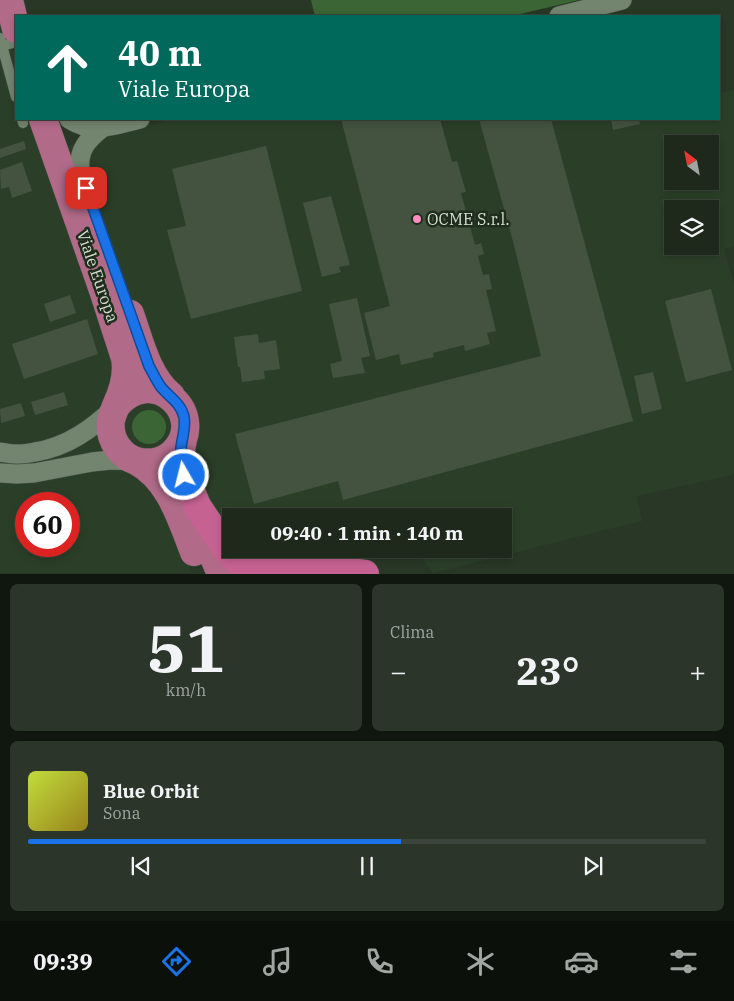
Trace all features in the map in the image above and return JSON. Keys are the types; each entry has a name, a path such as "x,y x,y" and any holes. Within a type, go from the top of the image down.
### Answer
{"highway":[{"path":"197,506 227,550 238,560 250,566 274,571 325,569 365,574"}],"main road":[{"name":"Viale Europa","path":"30,120 103,290 123,352 126,372 122,392 116,406"},
{"name":"Viale Europa","path":"62,120 146,358 156,380 171,396"},
{"path":"202,574 168,492 153,473 142,464 125,455 117,446 112,436 112,417 116,406 125,397 141,389 154,389 171,396 182,411 185,423 180,451 182,466 197,506 203,533 221,574"},
{"path":"136,461 148,463 160,461 171,455 179,446 184,435"}],"street":[{"path":"563,15 622,0"},
{"path":"71,120 92,128 102,128 136,120"},
{"path":"80,170 79,161 81,154 87,143 102,128"},
{"path":"0,452 21,454 48,450 84,433 116,406"},
{"path":"0,472 34,473 92,462 111,460 136,461"}],"lane":[{"path":"12,18 15,36"},
{"path":"12,18 15,77"}],"shaded area":[{"path":"0,5 15,57 15,120 34,120 46,151 168,120 720,120 720,93 734,90 734,246 724,249 734,285 734,473 728,476 637,496 642,521 512,553 512,508 222,508 222,521 212,516 179,539 192,573 0,573"},
{"path":"422,558 493,558 433,573"}],"green space":[{"path":"311,0 579,0 516,15 315,15"},
{"path":"149,410 156,411 161,415 165,420 165,434 161,439 156,443 149,444 142,443 137,439 133,434 132,427 133,420 137,415 142,411"}],"building":[{"name":"OCME S.r.l.","path":"341,120 440,120 452,162 457,161 466,192 461,193 475,245 481,243 484,254 478,256 483,275 489,274 492,289 486,290 496,331 487,333 490,344 465,351 464,345 433,353 434,357 401,365 399,354 376,360 364,313 390,306"},
{"path":"479,120 551,120 633,421 343,500 338,481 254,504 235,434 541,356 514,245"},
{"path":"611,120 639,120 640,124 613,130"},
{"path":"24,141 26,149 0,158 0,149"},
{"path":"266,146 302,291 191,319 167,230 186,226 172,169"},
{"path":"22,162 32,191 12,198 9,187 1,189 0,170"},
{"path":"331,196 350,265 339,267 341,272 322,277 303,203"},
{"path":"711,289 732,370 686,382 665,301"},
{"path":"70,295 76,313 50,322 44,304"},
{"path":"357,298 370,356 361,358 365,373 333,378 330,364 342,361 329,304"},
{"path":"87,319 98,354 24,379 12,344"},
{"path":"258,334 259,343 276,340 280,369 264,371 265,379 242,382 234,337"},
{"path":"653,372 662,409 642,414 634,376"},
{"path":"64,392 68,405 35,415 31,402"},
{"path":"21,403 25,416 1,423 0,409"}],"place":[{"name":"OCME S.r.l.","path":"417,219"}],"route":[{"path":"86,188 149,366 156,380 182,411 185,429 180,458 184,475"}]}
